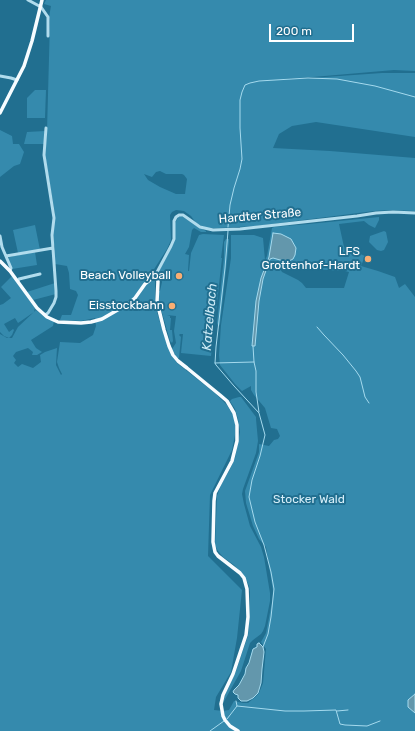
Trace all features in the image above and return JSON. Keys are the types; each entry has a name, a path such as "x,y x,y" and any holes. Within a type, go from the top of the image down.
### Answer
{"main road":[{"path":"0,113 24,66 42,0"},
{"path":"0,261 18,281 37,308 45,315 58,322 82,323 102,319 128,304 135,298 145,284 155,276 158,281 157,296 159,310 174,355 182,364 227,401 234,413 237,424 237,441 232,461 219,484 214,501 213,542 215,552 218,556 240,573 244,578 248,592 246,635 236,667 223,695 221,704 222,716 227,724 238,731"}],"street":[{"path":"28,0 41,7 48,17 48,36"},
{"path":"0,76 18,80"},
{"path":"45,315 48,313 56,297 52,236 54,218 44,155 46,128"},
{"name":"Hardter Straße","path":"155,276 171,246 174,238 174,221 179,214 183,215 198,226 213,230 351,217 376,213 393,212 415,214"},
{"path":"0,236 10,271"},
{"path":"6,256 53,248"},
{"path":"18,281 19,279 40,274"}],"green space":[{"name":"Stocker Wald","path":"46,0 415,0 415,71 394,70 268,80 382,73 415,73 415,137 316,122 292,126 279,134 273,148 415,158 415,211 374,211 256,226 207,228 196,223 191,216 184,211 176,210 170,215 171,240 151,274 155,281 155,304 157,312 172,356 177,363 216,394 227,405 234,417 236,425 232,450 210,495 208,556 242,590 237,638 231,672 216,697 214,710 229,710 234,701 248,703 259,693 263,683 266,649 261,642 266,633 273,591 266,547 259,539 253,526 246,503 245,491 259,452 259,444 269,446 280,436 277,429 271,428 265,408 254,395 251,390 251,386 242,391 220,365 219,355 221,325 231,258 231,235 254,235 263,238 265,260 272,228 274,227 379,217 375,228 364,221 339,224 344,247 365,256 361,266 395,277 399,288 405,284 415,297 415,731 0,731 0,334 7,338 12,338 18,327 36,310 47,319 54,321 53,326 31,340 36,348 42,352 37,355 32,355 33,352 28,348 16,352 13,356 16,360 14,363 18,367 22,364 33,368 41,362 40,355 57,348 56,365 61,375 62,374 57,362 60,342 80,343 93,335 96,326 95,318 81,321 60,320 62,315 71,315 78,295 76,291 70,289 67,266 55,264 53,234 55,214 45,155 47,131 49,17 51,6 44,4","holes":["160,171 166,174 184,175 187,179 185,194 176,194 160,187 148,180 144,174 152,177 156,172","286,266 289,270 309,269 349,272 344,288 306,288 298,280 282,272 279,267"]},
{"path":"35,90 46,90 45,118 27,118 27,98"},
{"path":"0,130 12,136 13,144 19,144 24,152 20,164 14,166 0,177"},
{"path":"45,131 44,144 24,144 27,132"},
{"path":"180,216 206,231 201,232 194,228 192,230 189,247 185,254 189,255 188,271 191,253 199,235 224,235 211,356 181,353 183,334 180,334 179,358 177,358 172,349 176,343 174,331 176,316 167,315 171,318 170,330 172,330 172,343 170,341 159,302 159,291 162,282 159,272 173,245 175,223"},
{"path":"35,225 40,250 18,253 13,230"},
{"path":"384,231 386,232 388,242 384,250 377,250 369,242 370,236"},
{"path":"226,239 229,239 229,242 220,324 218,326 217,323 224,257 224,242"},
{"path":"35,252 37,265 12,269 8,259 9,257"},
{"path":"12,276 35,308 34,312 18,323 15,318 4,324 9,332 13,329 14,330 9,338 0,332 0,305 11,298 1,287"},
{"path":"55,283 56,294 33,300 27,292"},
{"path":"241,397 256,417 258,441 256,453 242,494 250,526 261,547 264,557 270,601 263,631 250,643 241,671 223,703 248,636 249,626 249,586 245,577 234,565 223,557 215,545 217,496 235,458 240,432 235,409 230,401"}],"shaded area":[{"path":"273,233 281,234 291,239 296,248 295,255 293,259 287,262 273,258 270,259 263,279 259,301 255,346 252,346 256,301 261,278 269,257"},
{"path":"259,643 263,647 264,652 261,683 258,693 247,701 241,701 238,698 238,695 233,692 245,674 253,649 257,647 257,644"},
{"path":"415,694 415,713 408,707 408,700"}],"waterway":[{"name":"Katzelbach","path":"228,227 230,205 242,159 240,100 245,85 259,81 308,78 337,79 375,86 415,97"},
{"name":"Katzelbach","path":"228,231 215,363 259,413 265,435 252,480 249,497 255,522 264,545 274,589 268,634 263,647"},
{"path":"317,327 356,371 360,377 365,397 369,403"},
{"path":"253,346 259,412"},
{"path":"215,363 254,362"},
{"name":"Katzelbach","path":"227,719 237,706 236,701"},
{"path":"237,706 285,711 336,710 340,724 345,725 367,726 380,721"},
{"path":"337,711 348,710"},
{"name":"Katzelbach","path":"210,731 224,721"}],"place":[{"name":"LFS Grottenhof-Hardt","path":"368,259"},
{"name":"Beach Volleyball","path":"179,276"},
{"name":"Eisstockbahn","path":"172,306"}]}
